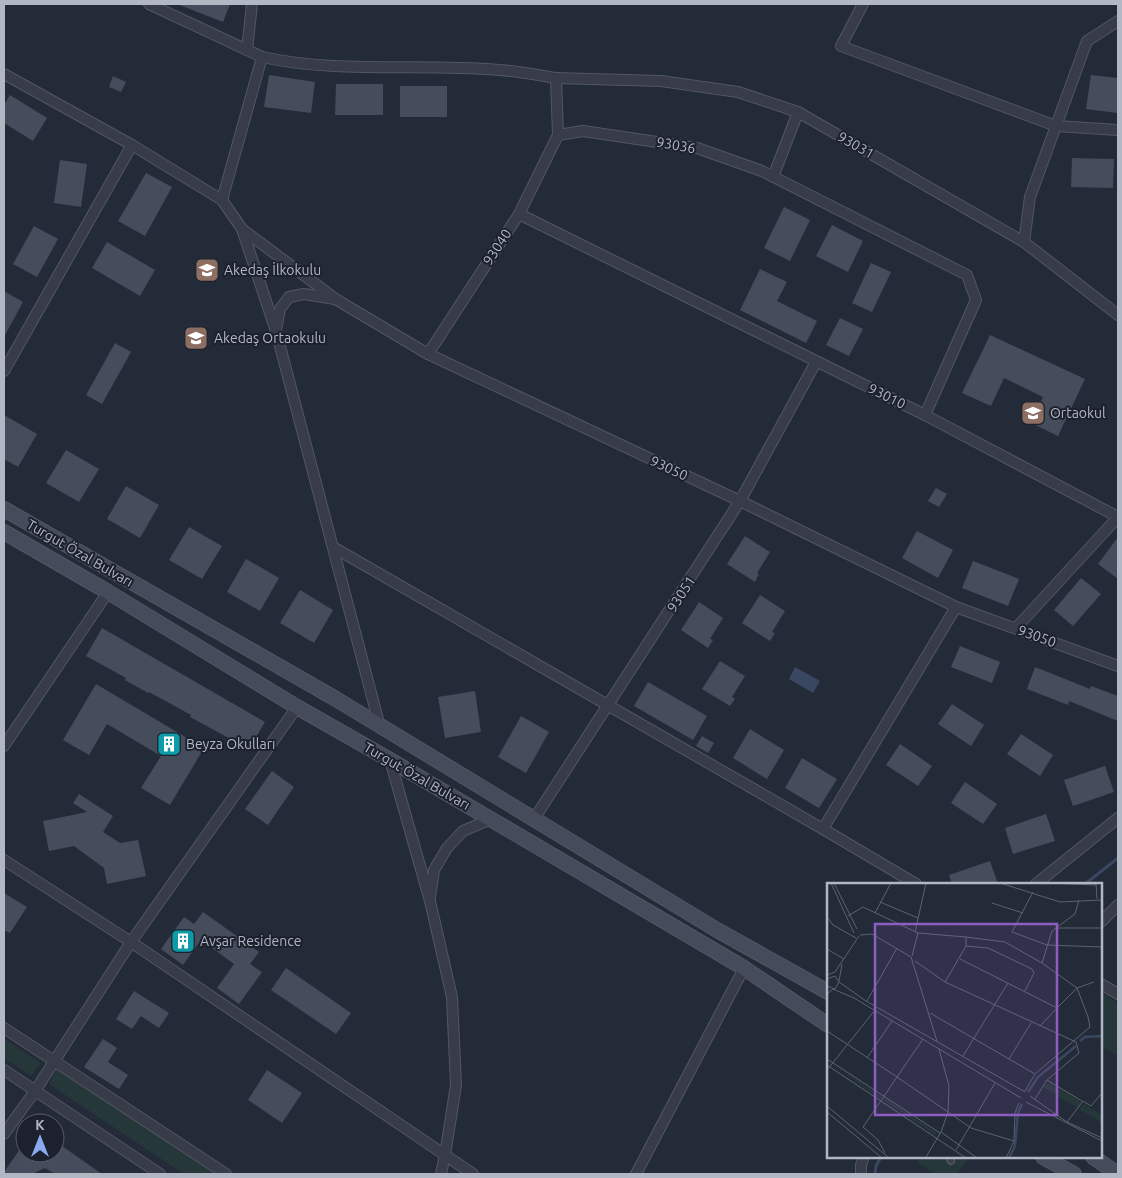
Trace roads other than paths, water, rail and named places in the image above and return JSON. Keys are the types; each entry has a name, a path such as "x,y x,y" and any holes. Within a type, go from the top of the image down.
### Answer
{"main road":[{"name":"Turgut Özal Bulvarı","path":"4,509 336,699 718,930 827,991"},
{"name":"Turgut Özal Bulvarı","path":"4,532 108,592 297,708 390,760 744,968 827,1024"},
{"path":"1045,1158 1074,1174"},
{"path":"1094,1158 1118,1174"}],"street":[{"path":"149,4 262,57 282,61 331,66 499,70 556,78 558,135"},
{"path":"247,50 252,4"},
{"path":"863,4 841,46 1056,126 1118,130"},
{"path":"1024,242 1030,197 1087,41 1117,23"},
{"path":"222,200 262,57"},
{"path":"4,74 132,145 222,200 242,229 276,331 380,727"},
{"name":"93031","path":"556,78 661,81 738,92 798,112 1024,242 1118,314"},
{"path":"773,177 798,112"},
{"name":"93036","path":"558,135 583,131 697,148 762,171 967,275 976,300 925,415"},
{"name":"93040","path":"428,354 519,214 558,135"},
{"path":"4,371 132,145"},
{"name":"93010","path":"519,214 925,415 1118,517 1016,628"},
{"name":"93050","path":"242,229 337,300 428,354 740,501 956,607 1118,666"},
{"path":"276,331 280,309 289,297 304,294 337,300"},
{"name":"93051","path":"534,819 609,706 740,501 816,362"},
{"path":"332,547 914,883"},
{"path":"4,746 108,592"},
{"path":"823,830 956,607"},
{"path":"4,1134 55,1061 131,942 297,708"},
{"path":"390,760 430,900 452,997 456,1085 441,1174"},
{"path":"1037,883 1118,818"},
{"path":"430,900 434,870 447,848 464,831 491,819"},
{"path":"4,860 131,942 473,1174"},
{"path":"1102,921 1118,906"},
{"path":"636,1174 744,968"},
{"path":"1102,985 1118,994"},
{"path":"4,1028 226,1174"},
{"path":"4,1070 160,1174"},
{"path":"861,1174 864,1158"}],"water":[{"path":"795,667 820,681 813,693 789,679"}],"waterway":[{"path":"1086,883 1118,858"},
{"path":"875,1174 876,1166 880,1158"}],"place":[{"name":"Akedaş İlkokulu","path":"207,270"},
{"name":"Akedaş Ortaokulu","path":"196,338"},
{"name":"Ortaokul","path":"1033,413"},
{"name":"Beyza Okulları","path":"169,744"},
{"name":"Avşar Residence","path":"183,941"}]}
